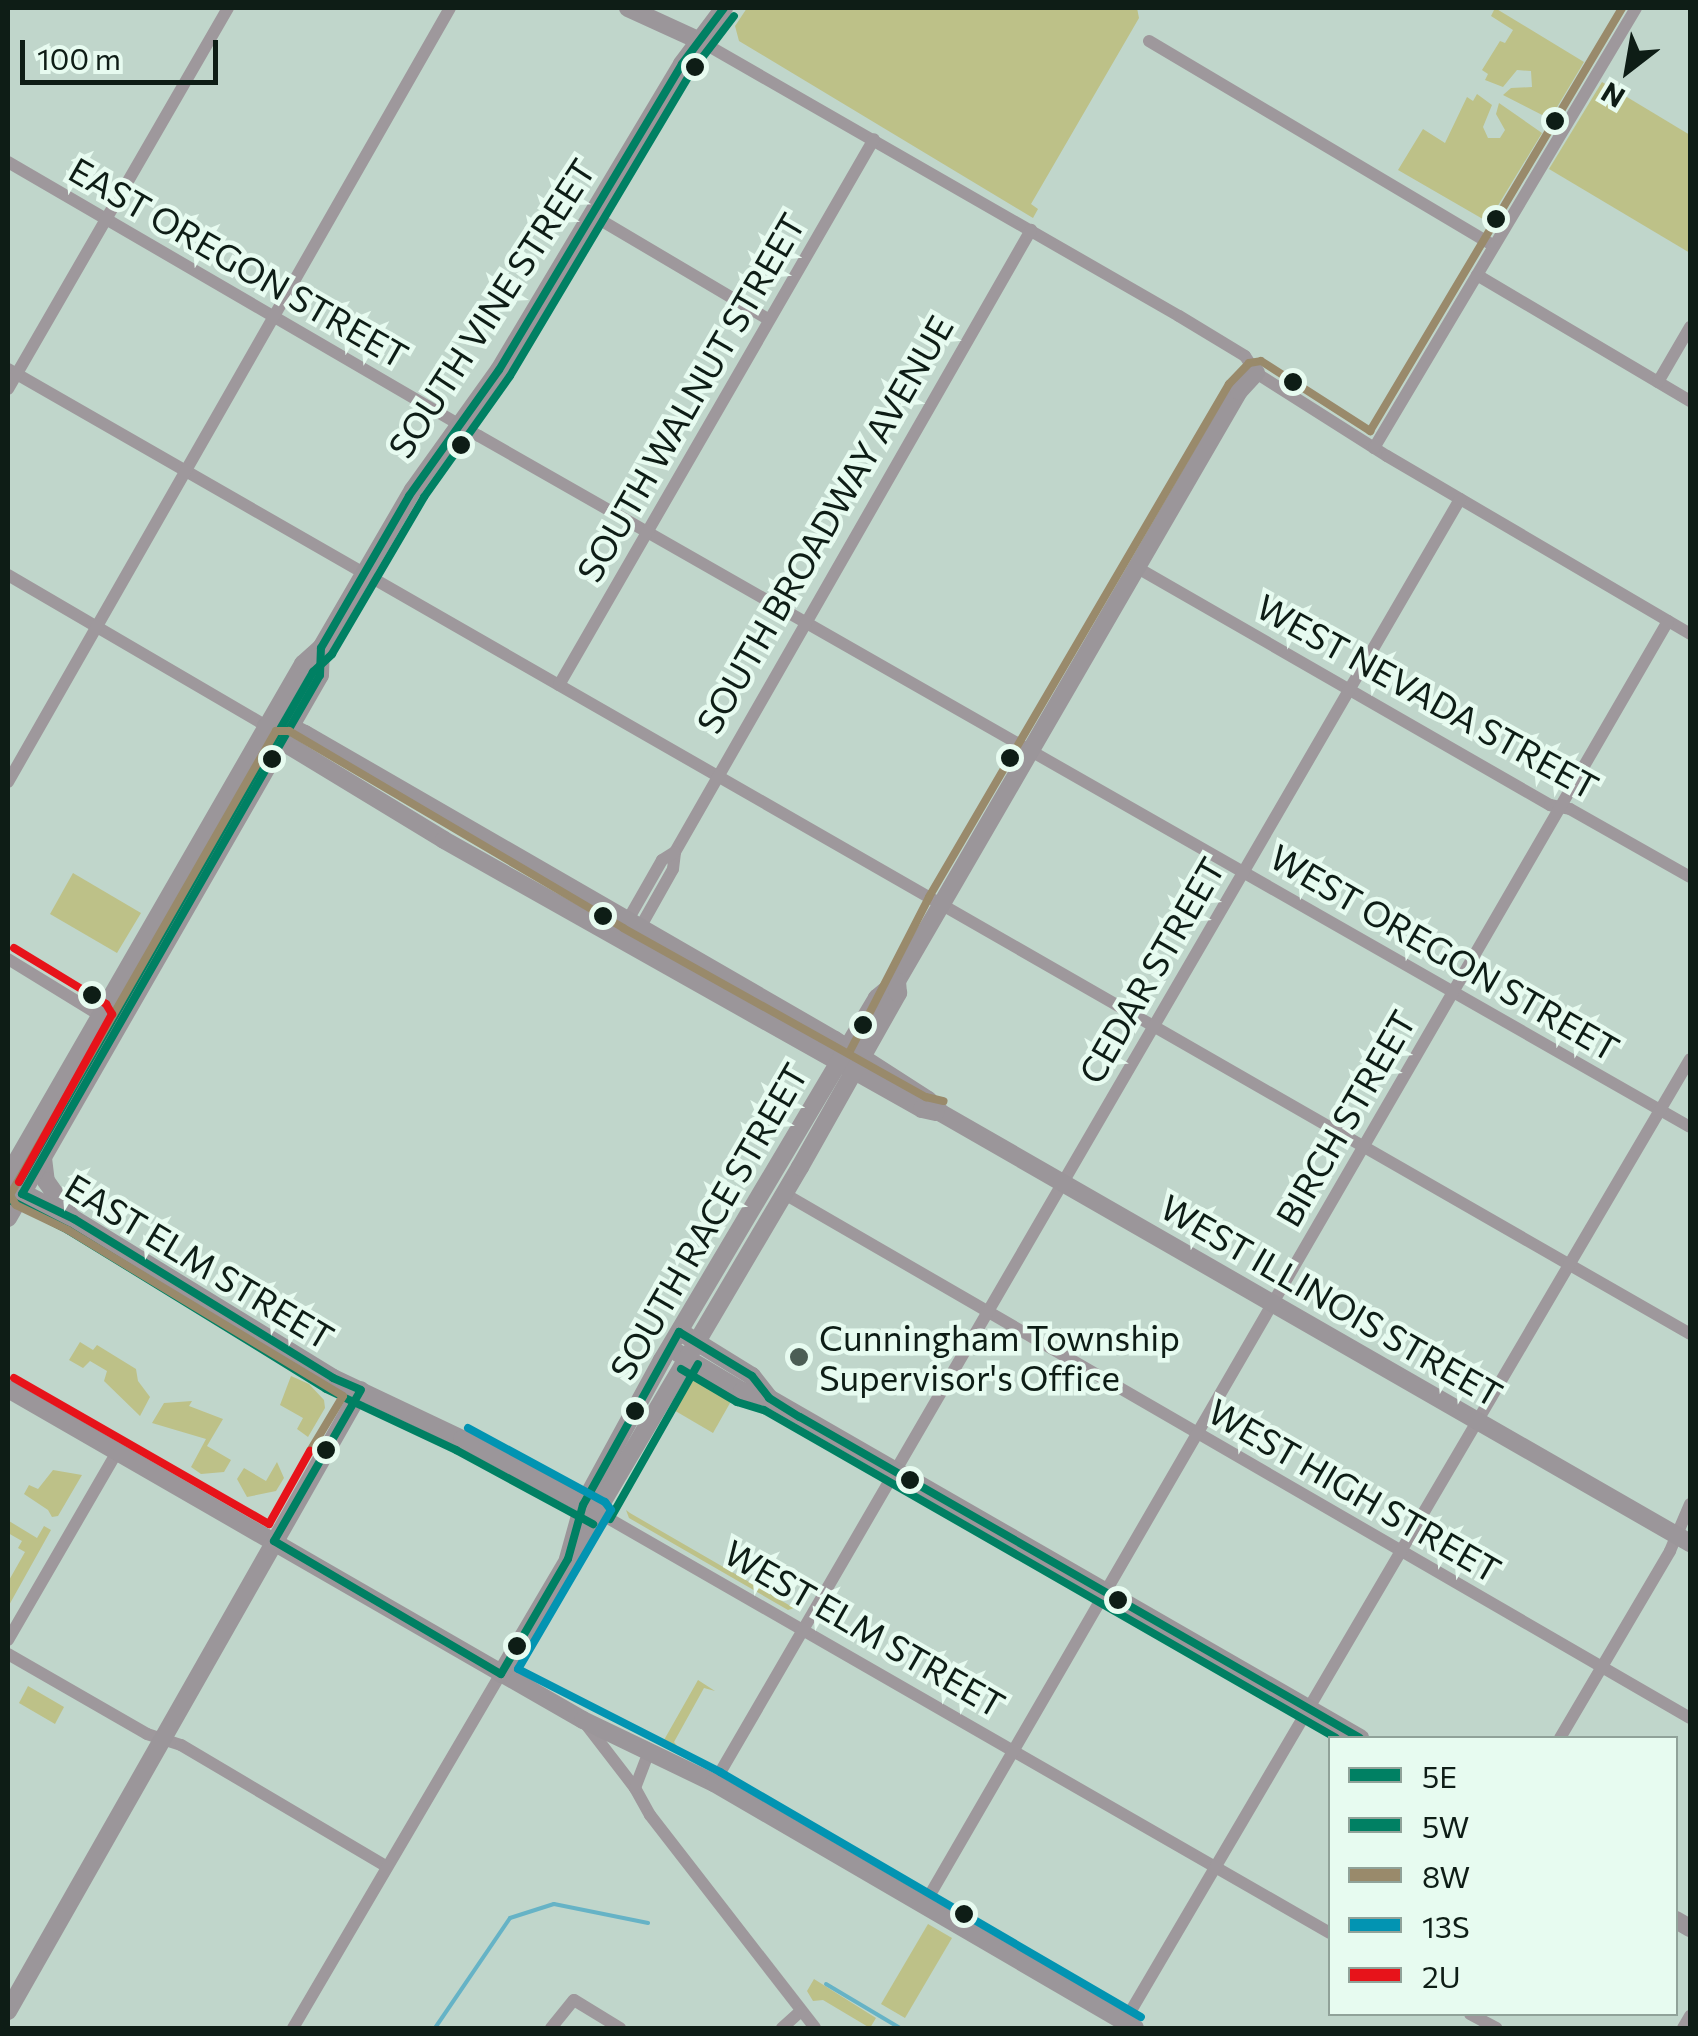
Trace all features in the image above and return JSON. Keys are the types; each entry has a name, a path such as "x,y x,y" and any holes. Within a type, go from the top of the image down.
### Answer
{"street":[{"path":"8,389 12,372 228,8"},
{"path":"8,782 14,757 185,473 450,8"},
{"path":"628,8 700,41 874,139 1240,353 1256,373 1374,448 1690,634"},
{"name":"SOUTH VINE STREET","path":"8,1176 303,664 321,648 458,424 499,370 592,214 724,8"},
{"path":"1374,448 1636,8"},
{"path":"1149,41 1494,246"},
{"name":"SOUTH WALNUT STREET","path":"559,685 874,139"},
{"name":"EAST OREGON STREET","path":"8,162 806,621"},
{"path":"592,214 768,320"},
{"name":"SOUTH BROADWAY AVENUE","path":"623,942 673,869 674,852 1031,230"},
{"path":"1477,275 1690,401"},
{"path":"1658,382 1690,327"},
{"path":"12,372 1690,1334"},
{"name":"SOUTH RACE STREET","path":"294,2028 568,1559 674,1340 850,1059 898,992 897,981 940,903 1239,392 1256,373"},
{"name":"CEDAR STREET","path":"714,1783 1460,499"},
{"name":"WEST NEVADA STREET","path":"1136,567 1348,690 1690,878"},
{"path":"8,575 351,772"},
{"name":"WEST OREGON STREET","path":"806,621 1690,1127"},
{"name":"BIRCH STREET","path":"924,1905 1668,621"},
{"name":"SOUTH VINE STREET","path":"8,1218 15,1190 43,1158 320,675 321,648"},
{"name":"WEST ILLINOIS STREET","path":"351,772 633,924 850,1059 922,1110 941,1113 1683,1539"},
{"name":"WEST ILLINOIS STREET","path":"351,772 623,942 850,1059"},
{"path":"216,813 235,825"},
{"path":"147,933 166,944"},
{"path":"8,959 119,1026"},
{"name":"SOUTH RACE STREET","path":"591,1509 692,1350 783,1193 850,1059"},
{"path":"8,1389 583,1720 714,1783 1126,2026 1690,1059"},
{"path":"43,1158 46,1182 74,1219"},
{"name":"EAST ELM STREET","path":"15,1190 74,1219 333,1378 361,1390"},
{"name":"WEST HIGH STREET","path":"783,1193 1690,1718"},
{"path":"674,1340 752,1376 770,1398 894,1472 1356,1736"},
{"path":"8,2012 361,1390"},
{"name":"WEST ELM STREET","path":"361,1390 591,1509 1328,1932"},
{"path":"8,1640 117,1452"},
{"path":"1561,1736 1683,1539 1690,1504"},
{"path":"8,1654 386,1866"},
{"path":"583,1720 636,1788 650,1815 815,2028"},
{"path":"636,1788 650,1752"},
{"path":"551,2028 574,2000 620,2028"},
{"path":"782,2028 801,2010"},
{"path":"1474,2016 1496,2028"},
{"path":"1683,2028 1690,2016"}],"green space":[{"path":"747,8 1137,8 1139,18 1031,204 1038,209 1033,218 739,41 735,26"},
{"path":"1495,8 1584,62 1550,119 1503,95 1511,88 1532,87 1531,71 1517,70 1503,87 1485,80 1488,74 1482,70 1500,41 1505,43 1513,30 1491,16"},
{"path":"1602,82 1690,135 1690,253 1549,169"},
{"path":"1477,94 1492,105 1483,127 1488,138 1500,138 1505,130 1496,114 1499,103 1542,133 1488,222 1398,170 1423,129 1445,143 1467,97 1473,101"},
{"path":"73,873 141,913 117,953 50,914"},
{"path":"80,1342 93,1350 97,1345 136,1369 138,1381 150,1397 140,1416 104,1381 107,1371 90,1361 83,1368 69,1360"},
{"path":"291,1376 309,1384 324,1400 325,1408 308,1437 297,1429 303,1418 280,1405"},
{"path":"695,1380 709,1381 734,1396 713,1433 672,1409 686,1385"},
{"path":"192,1401 189,1406 223,1419 207,1446 231,1460 224,1472 201,1474 191,1467 206,1439 152,1423 164,1403"},
{"path":"277,1462 284,1478 276,1491 247,1497 237,1479 244,1468 266,1481"},
{"path":"53,1470 82,1475 58,1516 52,1517 24,1494 29,1485 38,1489"},
{"path":"626,1510 794,1608 788,1610 629,1518"},
{"path":"9,1521 37,1538 44,1526 51,1530 8,1607 8,1582 25,1552 18,1548 22,1541 8,1533"},
{"path":"698,1680 715,1691 704,1688 674,1742 681,1751 664,1740"},
{"path":"28,1686 64,1707 55,1724 19,1703"},
{"path":"928,1924 952,1938 905,2018 881,2004"},
{"path":"814,1979 876,2018 870,2028 823,2000 813,2001 807,1991"}],"waterway":[{"path":"435,2028 510,1918 554,1904 648,1923"},
{"path":"826,1984 900,2028"}],"transit line":[{"name":"5E","path":"22,1194 320,675 321,648 409,496 499,370 682,64 724,8"},
{"name":"8W","path":"850,1051 929,897 1229,384 1249,363 1261,361 1370,431 1622,8"},
{"name":"5W","path":"19,1182 313,672 332,654 424,497 510,376 692,71 734,16"},
{"name":"8W","path":"310,1451 343,1396 68,1230 16,1205 10,1195 276,731 289,731 623,928 926,1097 944,1101"},
{"name":"2U","path":"14,948 106,1004 112,1014 19,1182"},
{"name":"5E","path":"22,1194 74,1219 333,1378 361,1390"},
{"name":"5W","path":"8,1199 68,1230 326,1389 456,1450 593,1524"},
{"name":"5E","path":"501,1674 568,1559 583,1505 679,1332 752,1376 769,1398 800,1417 1357,1736"},
{"name":"5W","path":"610,1519 698,1364"},
{"name":"5W","path":"681,1369 737,1402 764,1410 1333,1736"},
{"name":"2U","path":"14,1378 269,1524 310,1451"},
{"name":"5E","path":"274,1541 361,1390"},
{"name":"13S","path":"468,1428 605,1502 611,1510 518,1669 720,1772 1141,2017"},
{"name":"5E","path":"274,1541 501,1674"}],"place":[{"name":"Cunningham Township Supervisor's Office","path":"799,1357"}]}
